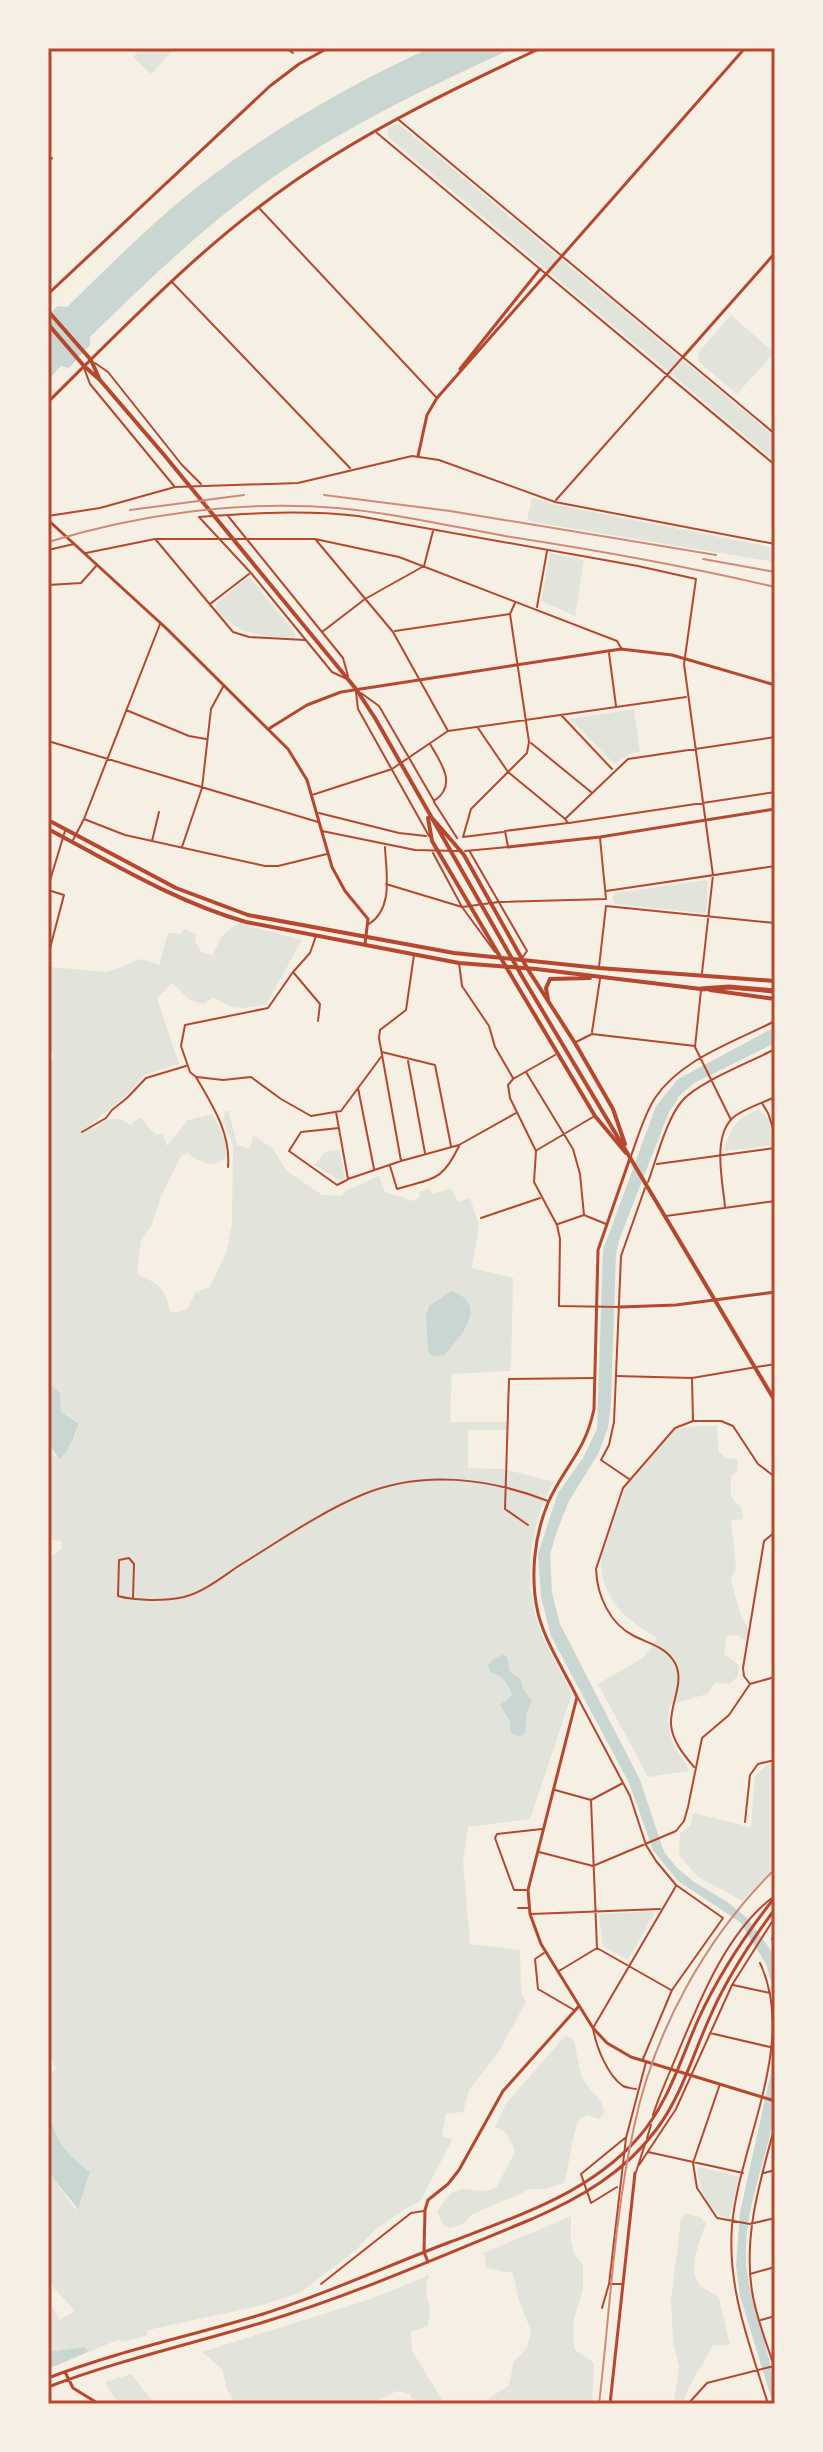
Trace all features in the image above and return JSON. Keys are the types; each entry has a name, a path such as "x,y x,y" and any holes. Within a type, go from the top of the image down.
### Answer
{"highway":[{"path":"701,989 729,987 775,991"}],"main road":[{"path":"48,311 88,358 100,380"},
{"path":"48,324 165,456 356,689 631,1157"},
{"path":"427,813 432,841 499,955 595,1116 617,1145 631,1157"},
{"path":"427,813 464,855 527,968 613,1109 634,1164 775,1401"},
{"path":"48,820 176,888 234,910 454,953 775,981"},
{"path":"48,829 214,913 459,963 527,968 775,999"},
{"path":"548,1000 546,988 550,979 600,978"}],"street":[{"path":"285,48 293,53"},
{"path":"48,294 270,86 299,64 328,48"},
{"path":"48,402 88,358 171,280 296,180 452,90 541,48"},
{"path":"437,398 745,48"},
{"path":"399,120 775,434"},
{"path":"377,132 775,465"},
{"path":"48,162 52,158"},
{"path":"258,208 437,398"},
{"path":"555,502 775,253"},
{"path":"418,456 427,415 437,398 540,269"},
{"path":"171,280 351,469"},
{"path":"88,358 108,372 182,465 202,485"},
{"path":"82,364 90,384 175,487"},
{"path":"48,518 100,508 175,487 298,483 418,456 439,460 555,502 775,544"},
{"path":"349,680 332,672 251,573 199,517 262,511 358,516 696,579 684,658 713,875 702,974"},
{"path":"227,515 343,658 349,680"},
{"path":"48,518 270,728 299,764 312,795 327,854 339,881 369,924 365,945"},
{"path":"322,632 365,599 424,566 434,530"},
{"path":"155,539 233,632 249,637 305,640"},
{"path":"86,553 155,539 315,539 357,546 424,566 536,609 617,641 621,649"},
{"path":"315,539 393,632 448,731"},
{"path":"48,550 74,543"},
{"path":"536,609 547,549"},
{"path":"48,585 81,583 98,564"},
{"path":"209,605 251,573"},
{"path":"463,837 471,809 527,753 529,742 510,614 515,602"},
{"path":"393,632 510,614"},
{"path":"72,841 84,819 160,623"},
{"path":"270,728 307,705 356,689 621,649 655,651 775,685"},
{"path":"609,652 616,706"},
{"path":"182,848 202,788 211,709 224,685"},
{"path":"356,689 379,706 457,838"},
{"path":"356,689 358,709 429,836"},
{"path":"312,795 392,769 448,731 687,697"},
{"path":"125,710 189,736 208,739"},
{"path":"561,715 614,771"},
{"path":"477,727 508,772 568,823"},
{"path":"565,819 628,759 775,737"},
{"path":"48,741 319,823"},
{"path":"529,742 591,793"},
{"path":"430,744 447,775 445,791 434,801"},
{"path":"317,813 399,833 457,838 775,792"},
{"path":"321,831 385,845 432,851 470,851 600,837 775,809"},
{"path":"151,842 159,812"},
{"path":"84,819 151,842 265,866 278,866 327,854"},
{"path":"48,956 64,895 48,889 66,830"},
{"path":"505,831 508,847"},
{"path":"599,968 606,906 600,837"},
{"path":"369,924 386,904 385,845"},
{"path":"432,851 462,907 490,949 499,955"},
{"path":"470,851 527,951 522,958"},
{"path":"606,891 775,866"},
{"path":"386,884 462,907 499,902 606,899"},
{"path":"606,906 775,923"},
{"path":"48,924 57,926"},
{"path":"228,1167 228,1144 220,1120 187,1065 181,1046 185,1025 268,1008 310,953 316,936"},
{"path":"401,1161 381,1057 380,1030 406,1010 414,954"},
{"path":"459,963 462,986 489,1026 495,1047 513,1079"},
{"path":"293,972 320,1004 318,1021"},
{"path":"592,1034 600,978"},
{"path":"701,989 695,1047 731,1120 720,1155 725,1207"},
{"path":"602,2308 609,2284 626,2138 645,2060 672,1990 723,1918 676,1885 646,1845 624,1782 577,1697 538,1613 536,1549 548,1502 579,1454 590,1428 599,1306 598,1250 653,1101 683,1068 702,1061 775,1021"},
{"path":"575,1043 592,1034 695,1047"},
{"path":"629,1479 601,1460 609,1445 614,1422 621,1256 646,1183 682,1101 712,1079 775,1049"},
{"path":"381,1052 435,1065 451,1147"},
{"path":"558,1053 508,1085 516,1113 536,1151 534,1182 557,1225 560,1239 559,1306 676,1305 775,1292"},
{"path":"196,1077 223,1080 251,1077 311,1116 341,1111 381,1057"},
{"path":"408,1059 425,1154"},
{"path":"82,1132 106,1118 146,1078 187,1065"},
{"path":"526,1071 578,1161 584,1215"},
{"path":"358,1087 374,1170"},
{"path":"731,1120 775,1097"},
{"path":"762,1103 775,1135"},
{"path":"336,1112 348,1179"},
{"path":"339,1128 301,1132 289,1151 337,1185 390,1164 459,1145 516,1113"},
{"path":"536,1151 595,1116"},
{"path":"390,1164 397,1189 440,1176 459,1145"},
{"path":"655,1164 775,1148"},
{"path":"481,1218 541,1197"},
{"path":"666,1216 775,1201"},
{"path":"557,1225 584,1215 606,1224"},
{"path":"617,1376 692,1378 775,1364"},
{"path":"528,1525 505,1509 509,1379 595,1378"},
{"path":"692,1378 693,1421"},
{"path":"694,1767 677,1743 671,1724 678,1670 666,1650 618,1626 596,1584 596,1569 614,1510 629,1479 675,1428 693,1421 721,1421 733,1426 758,1464 775,1477"},
{"path":"133,1598 134,1564 129,1558 123,1558 117,1563 118,1596 133,1598 187,1596 330,1512 384,1487 438,1479 475,1481 506,1487 548,1502"},
{"path":"750,1684 743,1668 764,1541 775,1532"},
{"path":"538,1852 593,1866 676,1831 684,1821 702,1738 729,1715 750,1684 775,1677"},
{"path":"577,1697 528,1890 530,1914 546,1952 593,2028 618,2051 775,2101"},
{"path":"745,1822 750,1775 758,1764 775,1760"},
{"path":"554,1790 591,1800 624,1782"},
{"path":"591,1800 597,1948"},
{"path":"528,1890 514,1890 495,1838 497,1834 543,1829"},
{"path":"638,2090 624,2087 615,2078 599,2050 593,2028 676,1885"},
{"path":"48,2378 134,2348 265,2313 361,2279 563,2195 597,2177 622,2155 655,2117 712,1992 775,1896"},
{"path":"610,2404 635,2173 657,2102 703,1996 742,1930 759,1908 775,1896"},
{"path":"518,1908 529,1908"},
{"path":"530,1914 662,1909"},
{"path":"48,2387 137,2357 265,2322 428,2262 568,2204 603,2183 656,2130 677,2097 719,1996 738,1961 775,1909"},
{"path":"635,2173 676,2109 732,1985 775,1917"},
{"path":"775,1935 772,1939 775,1945"},
{"path":"597,1948 672,1990"},
{"path":"558,1971 597,1948"},
{"path":"546,1952 535,1959 538,1989 574,2010"},
{"path":"760,1963 770,1993 771,2047 733,2223 731,2262 734,2290 768,2404"},
{"path":"732,1985 770,1993"},
{"path":"428,2262 424,2252 428,2200 448,2184 459,2170 503,2091 579,2006"},
{"path":"709,2033 771,2047"},
{"path":"720,2083 693,2163 697,2188 717,2218 751,2224 775,2218"},
{"path":"688,2404 707,2383 774,2367 750,2274 749,2241 775,2125"},
{"path":"618,2186 591,2203 581,2174 626,2138"},
{"path":"647,2152 743,2173"},
{"path":"763,2174 775,2170"},
{"path":"321,2284 411,2213 425,2210"},
{"path":"750,2274 775,2267"},
{"path":"609,2284 623,2284"},
{"path":"760,2321 775,2316"},
{"path":"65,2372 73,2388 99,2404"}],"shaded area":[{"path":"141,48 175,48 151,74 133,57"},
{"path":"430,48 513,48 370,118 261,186 161,269 90,337 90,345 69,368 61,366 48,380 48,315 58,306 67,307 160,218 234,160 329,99"},
{"path":"399,124 775,437 775,461 389,138 387,130"},
{"path":"731,315 774,353 737,394 699,362 698,353"},
{"path":"532,498 775,548 775,562 527,521"},
{"path":"550,553 584,560 575,616 541,601"},
{"path":"247,578 296,634 294,638 242,630 216,609 216,604"},
{"path":"634,709 640,752 614,764 570,719"},
{"path":"706,880 706,912 702,913 615,904 612,897 616,893"},
{"path":"238,923 302,940 266,1005 238,1008 213,997 204,1004 190,1000 172,983 157,998 179,1064 144,1075 124,1097 90,1125 94,1129 106,1120 121,1119 130,1125 140,1117 155,1134 163,1134 167,1146 188,1120 212,1114 226,1142 226,1158 216,1163 202,1162 188,1153 181,1156 160,1199 152,1225 141,1241 137,1274 160,1287 170,1311 176,1313 188,1308 195,1293 210,1287 227,1250 232,1224 233,1145 223,1121 225,1111 229,1111 237,1145 250,1149 253,1135 272,1148 287,1171 322,1195 341,1196 347,1190 379,1176 385,1192 414,1201 420,1197 419,1192 429,1189 433,1194 451,1188 458,1202 470,1198 479,1225 472,1268 513,1278 511,1371 452,1374 450,1422 507,1422 508,1430 468,1430 468,1468 504,1469 554,1482 534,1534 531,1591 542,1636 572,1694 530,1819 468,1827 463,1861 470,1944 520,1950 521,1993 526,2002 498,2053 469,2090 463,2112 446,2114 442,2136 452,2140 420,2202 376,2229 356,2250 301,2292 263,2305 148,2330 146,2336 122,2342 118,2340 88,2352 84,2347 48,2352 48,2298 59,2320 74,2312 48,2282 48,2172 75,2209 78,2209 90,2173 60,2142 49,2108 48,2094 48,2078 56,2068 48,2054 48,1559 62,1549 61,1541 48,1540 48,1443 55,1457 64,1455 69,1441 76,1435 77,1421 61,1412 60,1393 48,1383 48,1074 54,1053 48,1052 48,960 52,961 51,967 107,972 141,959 159,965 168,933 181,934 185,929 196,934 195,940 201,952 213,955 221,937"},
{"path":"775,1027 775,1043 694,1083 680,1095 669,1112 616,1254 608,1428 598,1454 569,1501 550,1554 552,1593 560,1624 640,1780 664,1852 694,1882 746,1917 766,1943 775,1958 775,1997 766,1964 740,1922 678,1881 653,1850 629,1783 551,1636 541,1597 538,1554 558,1493 583,1458 597,1429 603,1250 656,1106 678,1079"},
{"path":"759,1109 769,1121 775,1143 726,1151 724,1149 736,1124"},
{"path":"339,1150 345,1178 341,1182 314,1165 325,1152"},
{"path":"451,1291 469,1304 468,1322 444,1355 432,1356 428,1351 426,1315 429,1306"},
{"path":"48,1383 60,1393 61,1412 78,1423 60,1460 48,1443"},
{"path":"717,1426 719,1452 726,1458 737,1459 738,1470 731,1476 731,1497 742,1509 743,1519 731,1521 736,1568 731,1580 740,1613 750,1632 746,1641 738,1635 727,1636 724,1654 739,1665 738,1676 730,1684 715,1683 707,1694 669,1705 671,1737 689,1771 648,1777 598,1684 643,1658 657,1638 625,1615 610,1596 602,1573 601,1558 625,1488 676,1429"},
{"path":"502,1655 507,1656 510,1672 521,1680 523,1689 532,1700 526,1715 526,1732 520,1736 511,1733 510,1721 500,1705 512,1696 509,1688 502,1678 491,1672 488,1665"},
{"path":"767,1765 775,1765 775,1866 743,1901 698,1877 679,1855 680,1833 691,1825 693,1813 751,1827 755,1776"},
{"path":"653,1911 628,1960 603,1947 601,1914"},
{"path":"566,2035 574,2040 582,2075 602,2103 604,2114 598,2119 588,2115 580,2118 564,2183 546,2189 531,2189 471,2215 463,2224 450,2228 444,2225 437,2212 452,2193 465,2189 486,2191 496,2188 515,2152 506,2134 495,2127 505,2105"},
{"path":"775,2054 775,2109 750,2213 746,2248 750,2288 774,2384 773,2404 740,2296 736,2266 740,2213"},
{"path":"48,2108 62,2144 90,2172 78,2209 48,2172"},
{"path":"697,2168 740,2177 729,2218 715,2212 706,2199 698,2175"},
{"path":"686,2214 700,2217 706,2223 696,2255 695,2273 702,2287 719,2298 730,2345 713,2345 683,2404 674,2404 679,2366 673,2342 671,2299 681,2219"},
{"path":"571,2216 574,2254 583,2265 583,2290 573,2322 574,2349 594,2363 592,2404 470,2404 488,2399 509,2385 514,2361 527,2348 531,2331 518,2298 513,2273 486,2268 484,2253"},
{"path":"429,2275 426,2289 429,2318 427,2326 411,2332 412,2351 445,2404 416,2404 409,2394 397,2391 371,2404 235,2404 227,2390 222,2369 202,2352 374,2298"},
{"path":"85,2347 88,2352 48,2369 48,2352"},
{"path":"131,2374 155,2404 129,2405 115,2398 105,2382"}],"tram line":[{"path":"599,2404 622,2195 643,2091 669,2021 705,1955 727,1924 775,1869"}],"railway":[{"path":"130,510 244,495"},
{"path":"324,495 450,511 716,555"},
{"path":"48,542 118,524 191,512 264,506 337,508 400,516 607,553 775,587"},
{"path":"703,559 775,572"}]}
